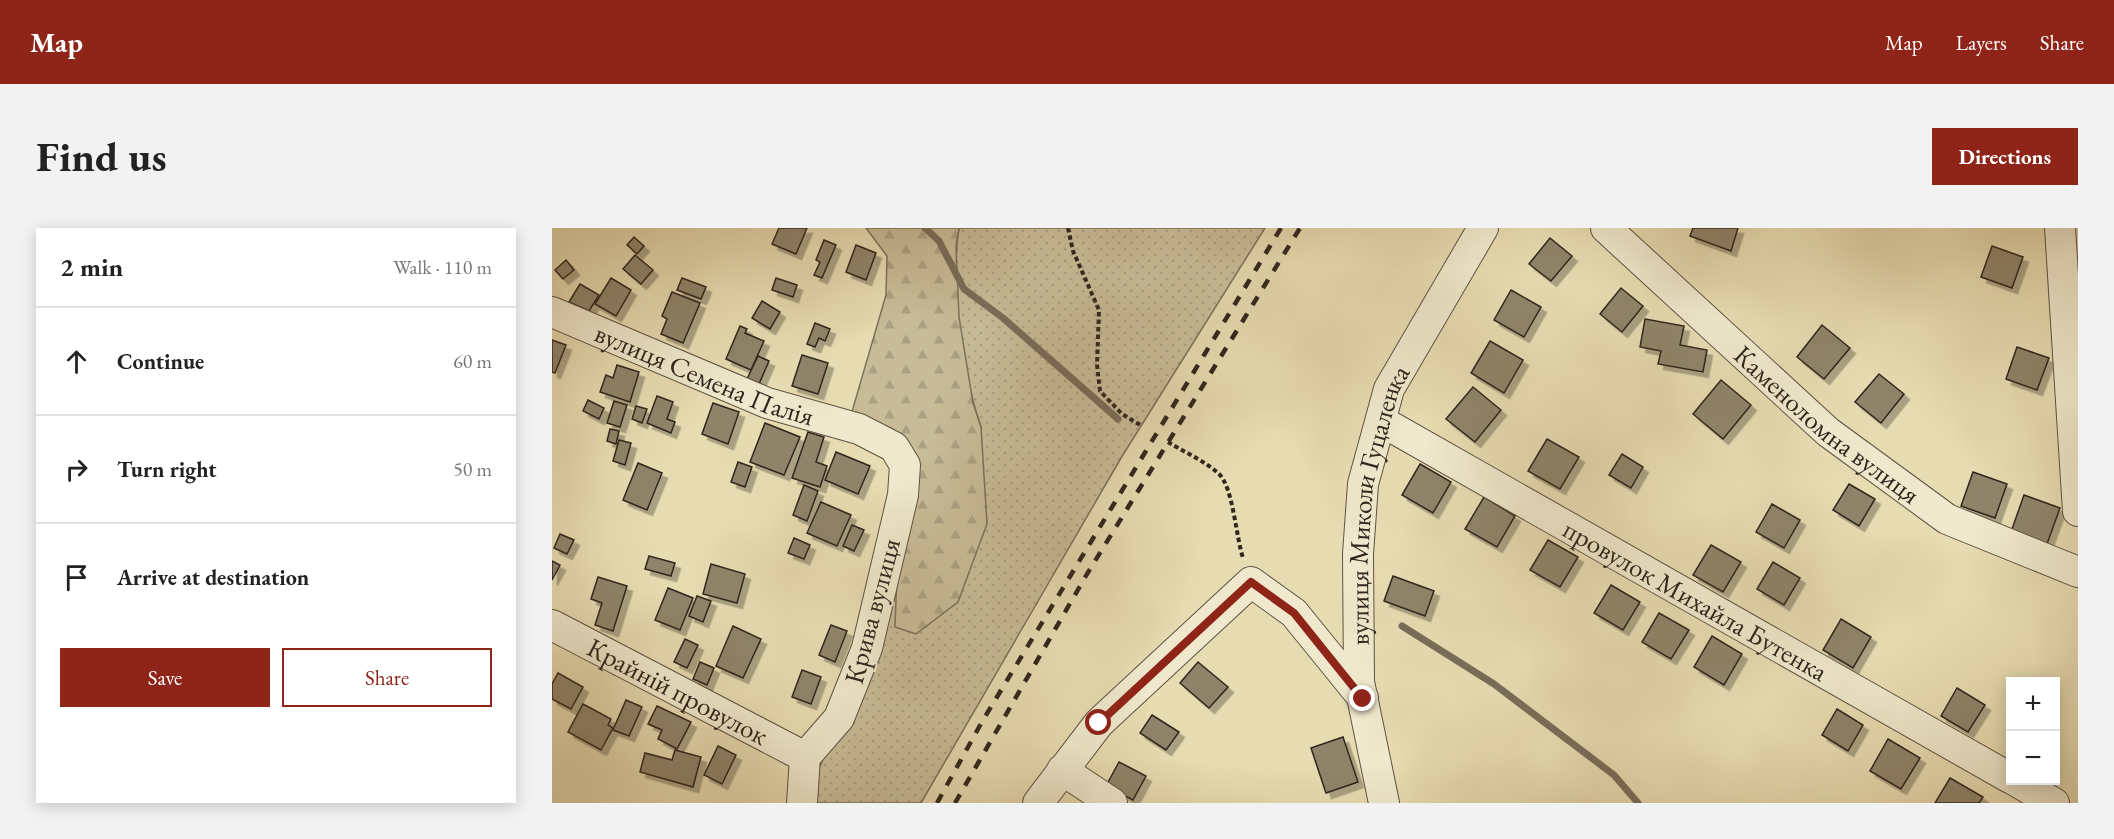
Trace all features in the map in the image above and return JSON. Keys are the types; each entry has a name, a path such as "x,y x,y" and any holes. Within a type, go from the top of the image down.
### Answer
{"street":[{"name":"вулиця Миколи Гуцаленка","path":"1384,803 1359,682 1358,554 1363,484 1389,389 1483,228"},
{"name":"Каменоломна вулиця","path":"1606,228 1828,432 1947,519 2078,572"},
{"path":"2060,228 2078,480 2078,511"},
{"name":"вулиця Семена Палія","path":"552,312 767,402 859,429"},
{"name":"провулок Михайла Бутенка","path":"1382,421 2006,776"},
{"name":"Крива вулиця","path":"805,757 839,718 867,648 903,495 904,465 894,447 859,429"},
{"path":"1038,803 1099,723 1251,582 1294,613 1363,699"},
{"name":"Крайній провулок","path":"552,625 805,757"},
{"path":"802,803 805,757"},
{"path":"1062,770 1112,803"},
{"name":"провулок Михайла Бутенка","path":"2022,785 2054,803"}],"path":[{"path":"1068,228 1072,251 1099,310 1097,365 1100,391 1122,414 1142,426"},
{"path":"1168,442 1220,475 1232,500 1236,536 1251,582"}],"green space":[{"path":"866,228 959,228 956,246 959,317 973,403 981,427 987,524 958,602 916,634 895,627 897,573 918,459 892,429 851,415 886,295 887,256"},
{"path":"959,228 1265,228 1121,458 921,803 811,803 815,779 897,573 981,427 969,382 960,329 956,275"}],"building":[{"path":"779,228 807,228 796,254 772,244"},
{"path":"1693,228 1738,228 1731,251 1690,236"},
{"path":"634,237 644,246 637,254 627,245"},
{"path":"1550,238 1572,256 1551,281 1529,264"},
{"path":"824,240 836,245 822,278 814,275 820,262 816,260"},
{"path":"856,245 876,253 866,280 846,272"},
{"path":"1992,246 2023,257 2012,288 1981,277"},
{"path":"635,255 653,270 641,284 623,269"},
{"path":"566,260 574,270 563,279 555,270"},
{"path":"611,278 631,290 616,316 595,304"},
{"path":"682,278 706,287 701,299 677,290"},
{"path":"776,278 797,285 793,297 772,290"},
{"path":"580,284 599,295 589,311 569,302"},
{"path":"1621,288 1643,306 1622,332 1600,314"},
{"path":"1511,290 1541,307 1524,337 1494,320"},
{"path":"672,292 700,303 683,343 661,334 667,319 662,316"},
{"path":"762,301 780,312 770,329 752,318"},
{"path":"1645,319 1684,326 1680,345 1707,350 1703,372 1658,364 1661,351 1640,347"},
{"path":"815,323 830,329 825,341 819,338 815,347 807,344"},
{"path":"1822,325 1850,348 1824,379 1797,357"},
{"path":"740,326 747,329 745,333 764,341 751,370 726,359"},
{"path":"552,340 566,345 555,373 552,372"},
{"path":"1490,341 1523,360 1504,393 1471,373"},
{"path":"2017,347 2049,358 2037,390 2006,379"},
{"path":"802,355 828,363 818,394 792,386"},
{"path":"758,356 769,361 759,384 747,379"},
{"path":"617,365 639,372 630,402 600,392 606,375 613,378"},
{"path":"1879,374 1904,394 1881,423 1855,402"},
{"path":"1721,380 1751,405 1723,439 1693,414"},
{"path":"1473,387 1501,410 1475,442 1446,419"},
{"path":"657,396 673,402 667,419 675,422 671,433 647,423"},
{"path":"588,400 604,408 599,419 583,411"},
{"path":"614,401 627,405 620,427 607,423"},
{"path":"713,403 739,412 728,444 702,434"},
{"path":"636,406 647,409 642,423 632,419"},
{"path":"765,423 800,437 784,475 750,462"},
{"path":"610,429 619,431 616,444 607,441"},
{"path":"808,432 824,437 816,462 827,466 820,487 792,478"},
{"path":"1547,439 1579,457 1560,489 1528,471"},
{"path":"619,440 631,443 625,465 613,461"},
{"path":"836,452 870,466 858,494 825,480"},
{"path":"1622,454 1643,467 1631,488 1609,475"},
{"path":"738,462 752,467 745,487 731,482"},
{"path":"638,463 662,473 647,510 623,500"},
{"path":"1420,464 1451,482 1433,513 1402,495"},
{"path":"1973,472 2007,484 1995,518 1961,506"},
{"path":"1849,484 1875,499 1859,526 1833,510"},
{"path":"804,485 818,491 807,521 793,515"},
{"path":"2024,495 2060,508 2047,544 2011,532"},
{"path":"1484,497 1515,516 1497,547 1465,529"},
{"path":"821,502 851,515 837,546 807,533"},
{"path":"1772,504 1800,520 1784,548 1756,532"},
{"path":"852,525 864,530 854,551 843,546"},
{"path":"560,534 574,540 567,554 554,548"},
{"path":"794,538 810,545 804,559 788,553"},
{"path":"1548,540 1578,557 1560,587 1530,570"},
{"path":"1711,545 1741,562 1723,592 1693,575"},
{"path":"649,556 675,563 671,576 645,569"},
{"path":"552,561 560,565 552,580"},
{"path":"1773,562 1800,578 1784,605 1757,589"},
{"path":"711,564 745,574 737,603 703,594"},
{"path":"1393,576 1434,591 1425,616 1384,601"},
{"path":"598,577 627,586 613,631 595,625 602,603 591,599"},
{"path":"1611,585 1640,602 1623,630 1594,613"},
{"path":"668,588 693,598 680,630 655,620"},
{"path":"697,596 711,601 703,622 689,616"},
{"path":"1659,613 1689,630 1671,659 1642,642"},
{"path":"1841,619 1871,637 1853,668 1823,650"},
{"path":"831,625 847,631 835,662 819,655"},
{"path":"733,626 761,639 743,678 716,666"},
{"path":"1712,636 1742,654 1724,685 1694,667"},
{"path":"685,639 698,645 687,668 674,662"},
{"path":"700,662 714,668 707,685 693,679"},
{"path":"1198,662 1228,687 1209,708 1180,683"},
{"path":"802,670 821,677 811,704 792,697"},
{"path":"558,673 583,687 571,709 552,699 552,684"},
{"path":"1957,688 1985,705 1968,732 1941,716"},
{"path":"626,700 642,707 629,736 613,730"},
{"path":"583,704 611,719 608,725 613,728 601,750 568,732"},
{"path":"657,706 691,722 677,749 658,739 662,730 648,724"},
{"path":"1837,709 1863,725 1848,751 1822,735"},
{"path":"1152,715 1179,732 1166,750 1140,733"},
{"path":"1343,737 1358,782 1326,793 1311,748"},
{"path":"1888,739 1920,758 1901,789 1870,771"},
{"path":"718,746 736,755 722,784 704,775"},
{"path":"675,750 701,757 693,787 640,772 645,753 672,760"},
{"path":"1119,762 1146,776 1133,800 1106,786"},
{"path":"1950,778 1983,797 1979,803 1935,803"}],"waterway":[{"path":"925,228 939,241 964,289 1003,318 1118,419"},
{"path":"1402,626 1494,684 1614,775 1638,803"}],"railway":[{"path":"937,803 983,720 1281,228"},
{"path":"955,803 1087,574 1300,228"}],"route":[{"path":"1099,723 1251,582 1294,613 1363,699"}]}
